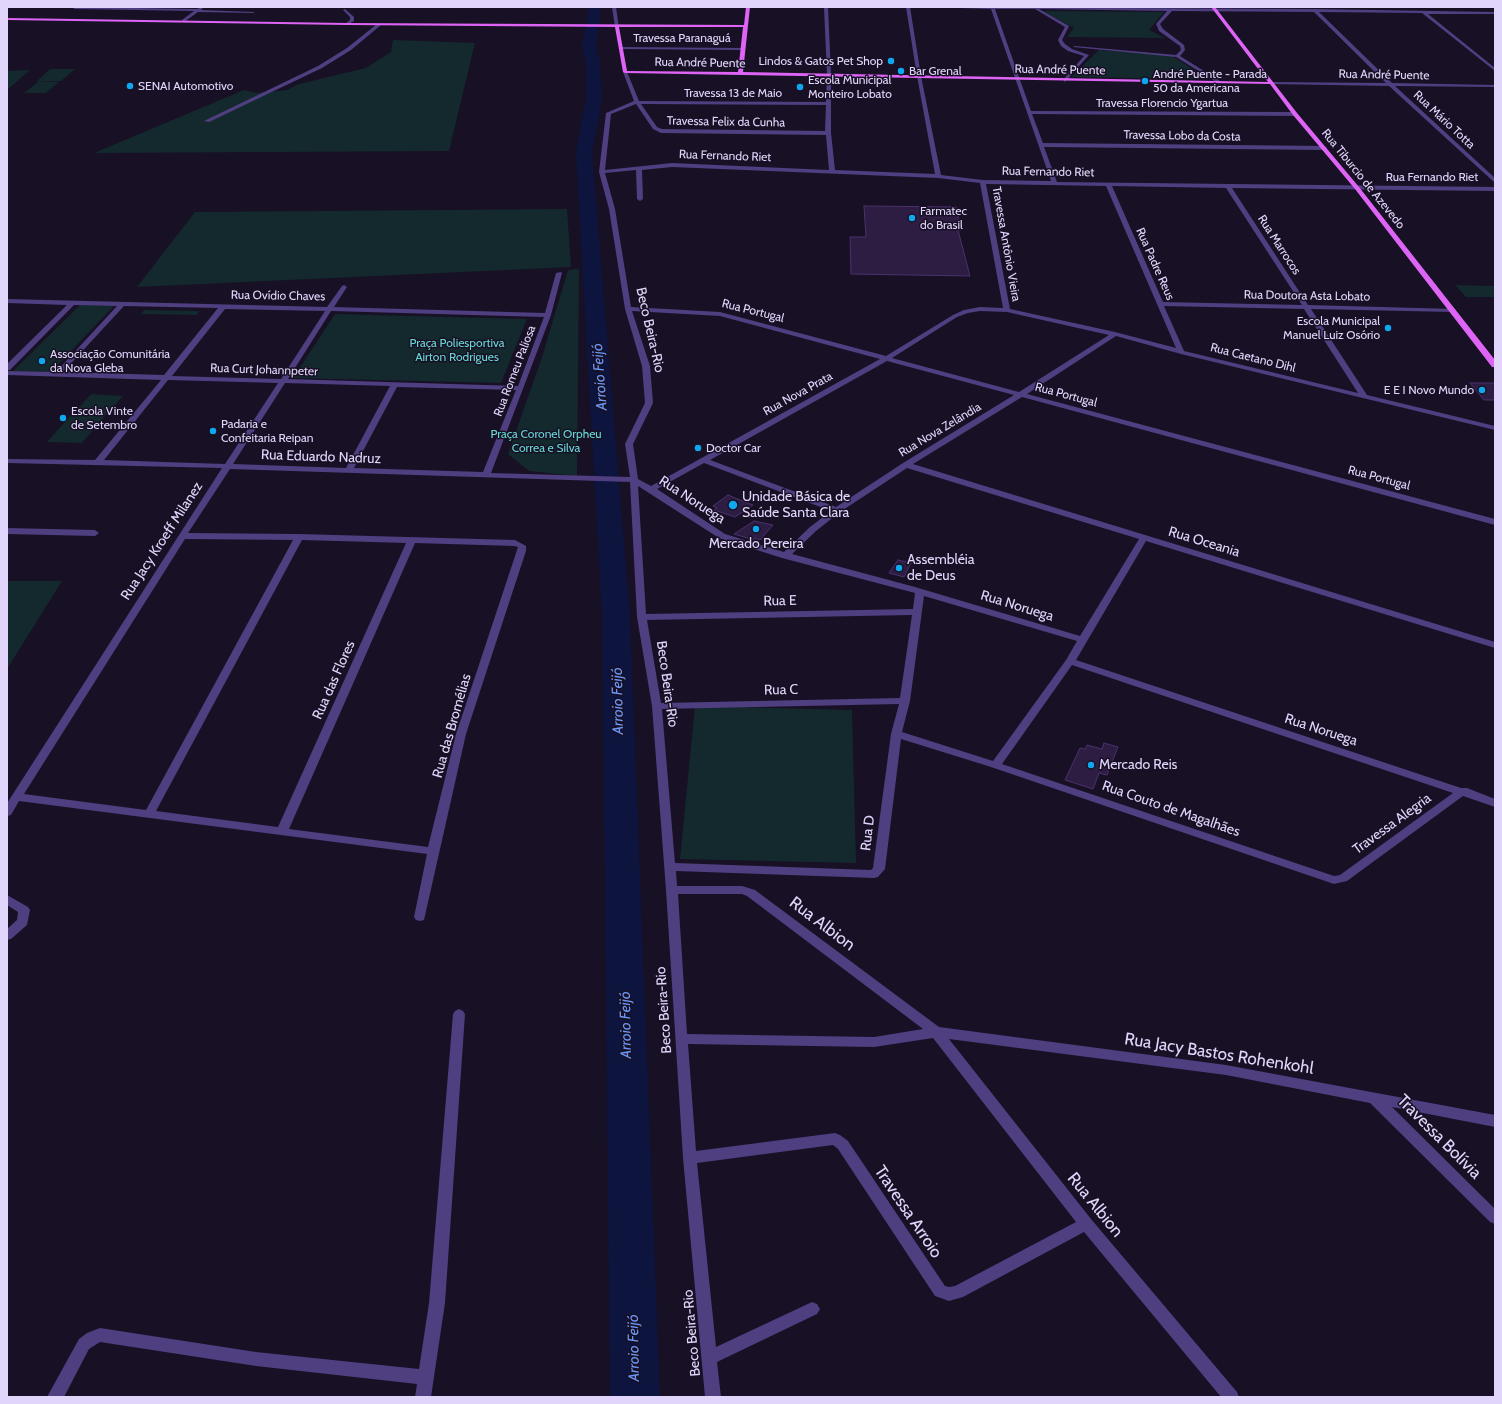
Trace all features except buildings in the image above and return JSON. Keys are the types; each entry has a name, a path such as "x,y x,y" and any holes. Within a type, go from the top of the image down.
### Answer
{"main road":[{"path":"740,74 748,7"},
{"name":"Rua Tiburcio de Azevedo","path":"1214,9 1296,114 1357,188 1495,365"},
{"path":"7,19 379,25 603,27 746,26"},
{"path":"617,27 622,48 625,72"},
{"name":"Rua André Puente","path":"625,72 919,76 1065,81 1272,83"}],"street":[{"path":"614,7 617,27"},
{"path":"826,7 829,75 828,133 832,172"},
{"path":"908,7 919,76 938,176"},
{"path":"929,7 1495,13"},
{"name":"Rua Mário Totta","path":"1311,7 1391,85 1495,181"},
{"path":"1417,7 1495,70"},
{"path":"75,8 200,9 253,12"},
{"path":"992,8 1055,184"},
{"path":"184,21 200,9"},
{"path":"1036,9 1067,27 1060,40 1063,45 1070,50 1087,55"},
{"path":"344,10 352,18 347,24"},
{"path":"1170,10 1158,24 1161,30 1182,45 1183,50 1177,56"},
{"path":"207,121 320,67 348,49 379,25"},
{"path":"1063,45 1177,56 1218,82"},
{"name":"Travessa Paranaguá","path":"622,48 742,49"},
{"path":"1065,81 1093,49"},
{"path":"625,72 637,102"},
{"name":"Rua André Puente","path":"1272,83 1495,86"},
{"name":"Travessa 13 de Maio","path":"637,102 829,104"},
{"name":"Travessa Felix da Cunha","path":"637,102 655,128 661,131 828,133"},
{"name":"Beco Beira-Rio","path":"637,102 609,113 602,172 612,209 628,309 646,366 649,403 629,444 629,480 642,617 657,706 672,890 690,1158 713,1397"},
{"name":"Travessa Florencio Ygartua","path":"1029,112 1296,114"},
{"name":"Travessa Lobo da Costa","path":"1041,144 1324,148"},
{"name":"Rua Fernando Riet","path":"602,172 672,165 938,176 983,182 1495,189"},
{"path":"639,169 640,199"},
{"name":"Travessa Antônio Vieira","path":"983,182 1006,310"},
{"name":"Rua Padre Reus","path":"1108,184 1181,352"},
{"name":"Rua Marrocos","path":"1228,186 1364,396"},
{"name":"Rua Romeu Paliosa","path":"486,475 521,388 548,315 559,273"},
{"name":"Rua Jacy Kroeff Milanez","path":"7,812 182,536 344,287"},
{"name":"Rua Ovídio Chaves","path":"7,301 330,308 548,315"},
{"path":"7,368 72,303"},
{"path":"57,375 122,304"},
{"name":"Rua Doutora Asta Lobato","path":"1160,304 1453,310"},
{"path":"98,462 164,378 224,306"},
{"name":"Rua Caetano Dihl","path":"955,316 966,311 980,308 1006,310 1115,334 1181,352 1495,428"},
{"name":"Rua Portugal","path":"628,309 720,314 1495,522"},
{"name":"Rua Nova Prata","path":"651,489 886,359 955,316"},
{"name":"Rua Nova Zelândia","path":"786,556 813,529 837,510 1115,334"},
{"name":"Rua Curt Johannpeter","path":"7,374 521,388"},
{"path":"348,470 395,384"},
{"path":"704,460 837,510"},
{"name":"Rua Eduardo Nadruz","path":"7,461 98,462 629,480"},
{"name":"Rua Oceania","path":"906,465 1495,645"},
{"name":"Rua Noruega","path":"629,480 651,489 722,536 786,556 920,592 1082,640"},
{"path":"7,531 95,533"},
{"path":"182,536 299,537 411,541"},
{"path":"149,814 299,537"},
{"path":"995,765 1070,661 1144,537"},
{"name":"Rua das Bromélias","path":"411,541 515,543 522,546 522,550 461,734 433,851 420,917"},
{"name":"Rua das Flores","path":"282,831 411,541"},
{"name":"Rua D","path":"669,867 874,874 879,869 896,734 905,701 920,592"},
{"name":"Rua E","path":"642,617 918,612"},
{"name":"Rua Noruega","path":"1070,661 1463,791 1495,803"},
{"name":"Rua C","path":"657,706 905,701"},
{"name":"Rua Couto de Magalhães","path":"896,734 995,765 1334,880 1338,880"},
{"name":"Travessa Alegria","path":"1338,880 1463,791"},
{"path":"16,797 433,851"},
{"name":"Rua Albion","path":"672,890 742,890 751,893 936,1032 1086,1224 1231,1397"},
{"path":"7,899 24,910 23,922 7,936"},
{"path":"422,1397 437,1304 459,1014"},
{"path":"681,1039 874,1042 936,1032"},
{"name":"Rua Jacy Bastos Rohenkohl","path":"936,1032 1226,1070 1495,1121"},
{"name":"Travessa Bolívia","path":"1374,1098 1495,1218"},
{"name":"Travessa Arroio","path":"690,1158 835,1140 843,1145 940,1291 949,1294 958,1292 1086,1224"},
{"path":"710,1358 812,1309"},
{"path":"56,1397 84,1344 92,1338 100,1335 256,1359 426,1376"}],"green space":[{"path":"1042,11 1164,12 1149,30 1165,38 1067,37 1074,28"},
{"path":"393,40 475,43 449,151 94,153 244,90 257,93 287,90 299,84 366,68 391,52"},
{"path":"1099,50 1172,56 1209,79 1071,77"},
{"path":"50,69 75,69 61,81 36,82"},
{"path":"30,70 7,90 7,71"},
{"path":"38,82 59,82 46,93 24,93"},
{"path":"567,209 571,267 137,287 195,212"},
{"name":"Praça Coronel Orpheu Correa e Silva","path":"579,269 577,476 529,471 508,454 542,357 568,270"},
{"path":"1455,285 1495,286 1495,297 1466,297"},
{"path":"80,305 114,306 51,372 13,371"},
{"path":"144,310 199,311 197,315 141,314"},
{"name":"Praça Poliesportiva Airton Rodrigues","path":"335,314 527,319 501,383 293,378"},
{"path":"91,394 123,396 106,415 73,414"},
{"path":"71,415 105,416 82,443 47,442"},
{"path":"7,581 62,581 7,669"},
{"path":"695,706 852,710 856,863 680,859"}],"waterway":[{"name":"Arroio Feijó","path":"595,7 589,47 593,62 594,100 584,152 616,617 635,1397"}],"place":[{"name":"Lindos & Gatos Pet Shop","path":"891,61"},
{"name":"Bar Grenal","path":"901,71"},
{"name":"André Puente - Parada 50 da Americana","path":"1145,81"},
{"name":"SENAI Automotivo","path":"130,86"},
{"name":"Escola Municipal Monteiro Lobato","path":"800,87"},
{"name":"Farmatec do Brasil","path":"912,218"},
{"name":"Escola Municipal Manuel Luiz Osório","path":"1388,328"},
{"name":"Associação Comunitária da Nova Gleba","path":"42,361"},
{"name":"E E I Novo Mundo","path":"1482,390"},
{"name":"Escola Vinte de Setembro","path":"63,418"},
{"name":"Padaria e Confeitaria Reipan","path":"213,431"},
{"name":"Doctor Car","path":"698,448"},
{"name":"Unidade Básica de Saúde Santa Clara","path":"733,505"},
{"name":"Mercado Pereira","path":"756,529"},
{"name":"Assembléia de Deus","path":"899,568"},
{"name":"Mercado Reis","path":"1091,765"}]}
